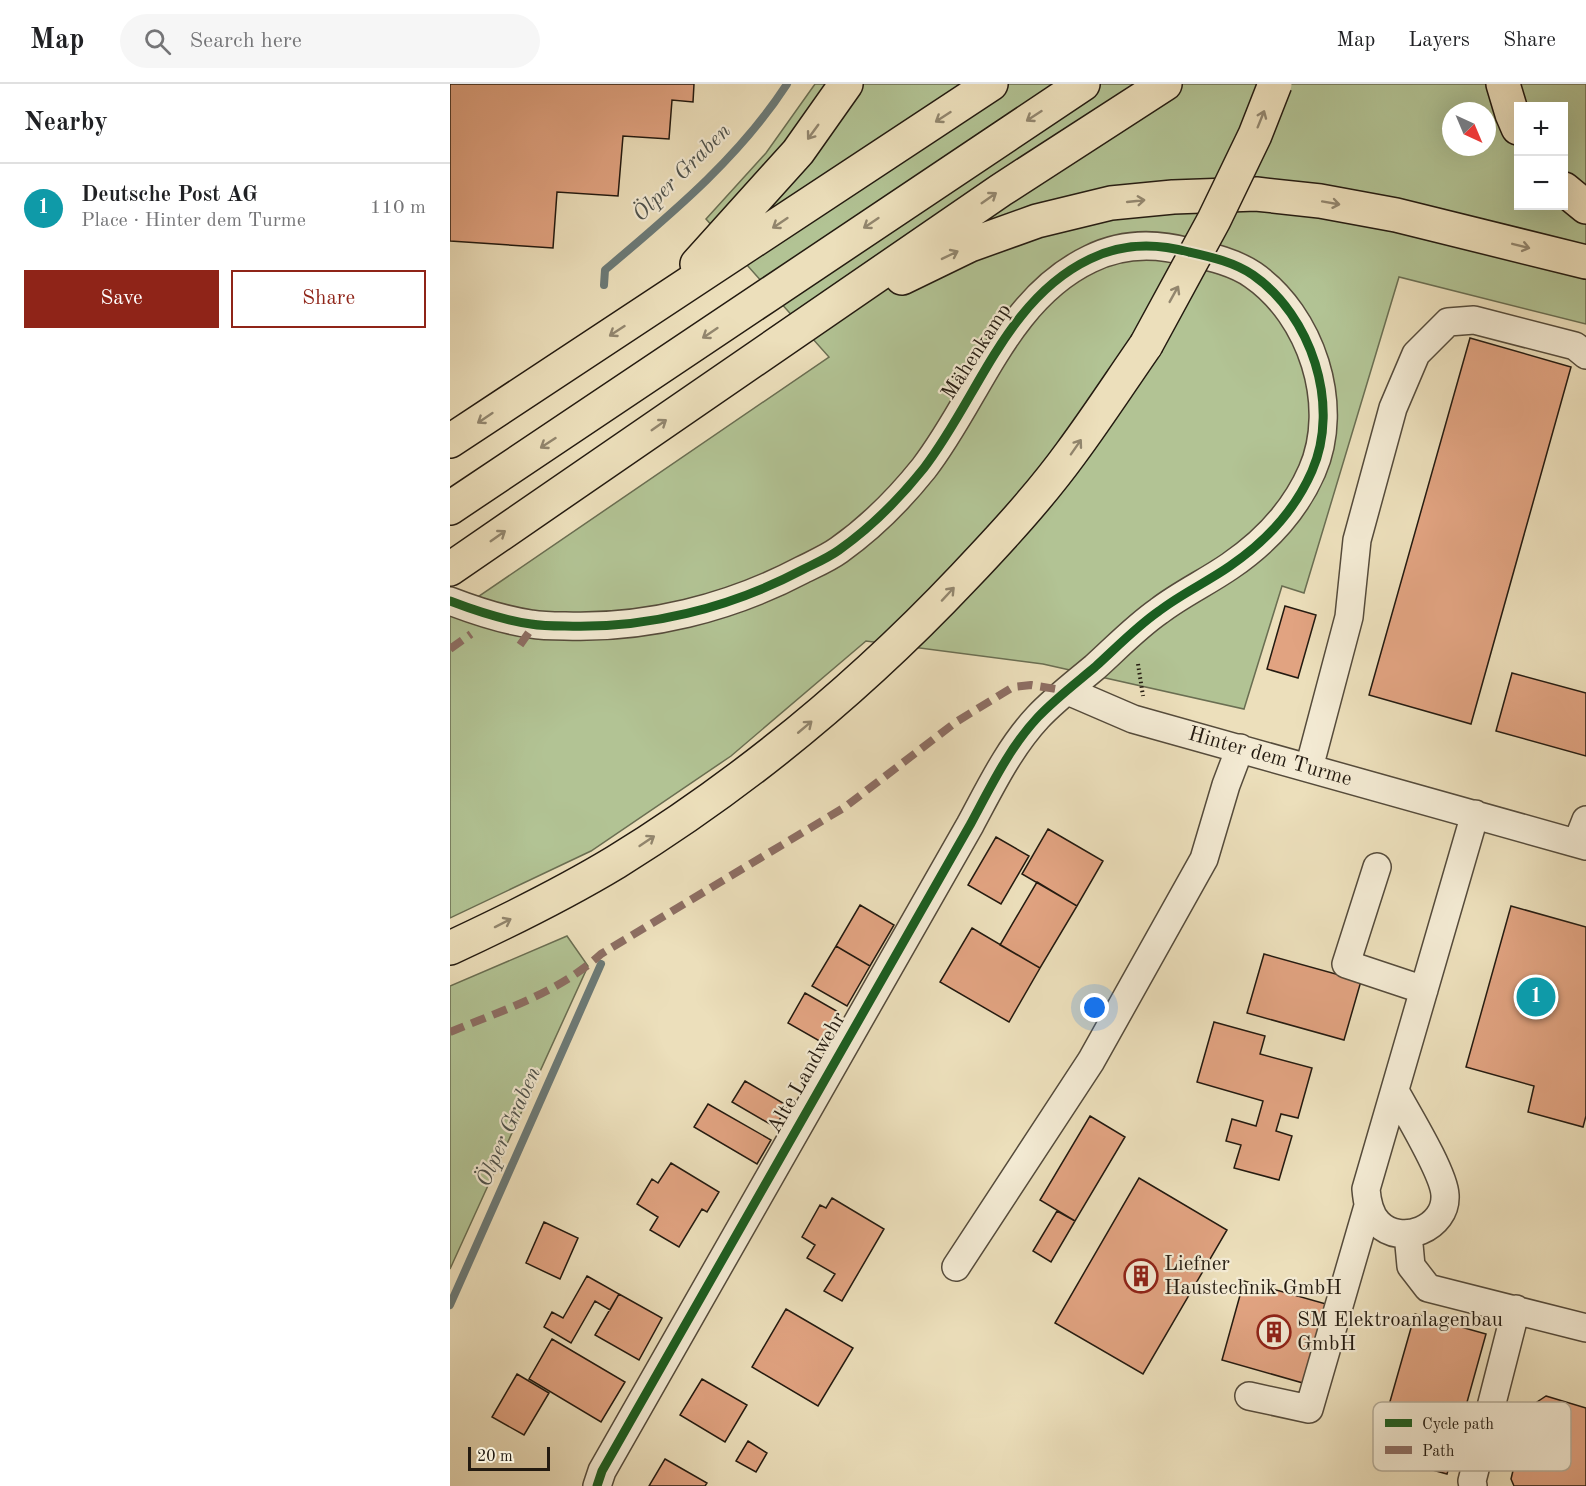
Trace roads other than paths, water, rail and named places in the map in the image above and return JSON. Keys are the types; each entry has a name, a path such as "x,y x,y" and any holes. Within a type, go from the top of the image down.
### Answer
{"highway":[{"path":"665,298 798,152 846,84"},
{"path":"450,441 992,84"},
{"path":"450,507 1083,84"},
{"path":"450,569 1001,190 1165,84"},
{"path":"450,948 500,925 615,862 711,798 796,734 856,684 927,616 1003,536 1071,454 1146,345 1214,220 1255,135 1275,84"},
{"path":"1503,84 1514,116"},
{"path":"1568,193 1586,207"},
{"path":"803,326 970,245 1037,221 1111,203 1173,196 1256,194 1320,201 1396,215 1586,262"}],"street":[{"name":"Mähenkamp","path":"450,601 484,614 534,625 594,627 660,619 710,607 779,582 837,552 880,516 924,468 998,348 1028,308 1057,279 1092,258 1129,246 1165,246 1227,261 1250,273 1274,292 1295,318 1313,354 1322,396 1322,434 1314,468 1295,504 1270,533 1232,565 1158,611 1068,691"},
{"path":"1309,768 1349,617 1357,540 1393,408 1416,354 1448,322 1474,320 1575,346 1586,355"},
{"name":"Hinter dem Turme","path":"1068,691 1133,719 1475,814 1583,836"},
{"name":"Alte Landwehr","path":"597,1486 603,1471 689,1317 1000,770 1037,717 1068,691"},
{"path":"956,1267 1090,1061 1204,858 1240,748"},
{"path":"1395,1091 1440,1175 1446,1193 1445,1208 1436,1221 1423,1230 1408,1234 1392,1231 1378,1224 1368,1206 1366,1189 1475,814"},
{"path":"1377,867 1346,964 1424,990"},
{"path":"1249,1396 1309,1409 1368,1206"},
{"path":"1408,1234 1411,1266 1428,1288 1586,1328"},
{"path":"1492,1402 1516,1309"},
{"path":"1473,1486 1475,1471"}],"waterway":[{"name":"Ölper Graben","path":"604,285 605,270 679,206 726,161 768,111 787,84"},
{"name":"Ölper Graben","path":"450,1305 601,964"}],"place":[{"name":"Deutsche Post AG","path":"1536,997"},
{"name":"Liefner Haustechnik GmbH","path":"1141,1276"},
{"name":"SM Elektroanlagenbau GmbH","path":"1274,1332"}]}
